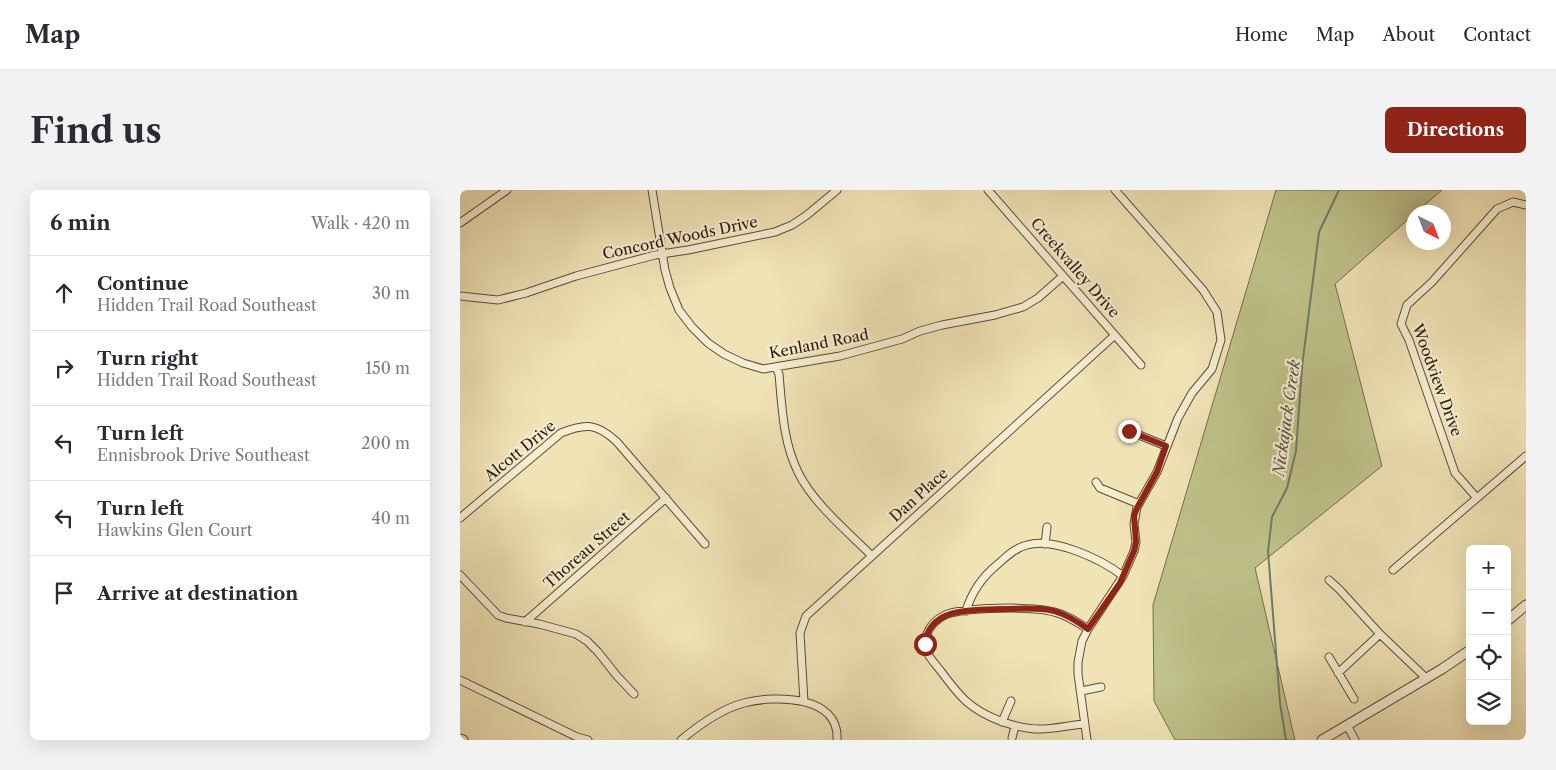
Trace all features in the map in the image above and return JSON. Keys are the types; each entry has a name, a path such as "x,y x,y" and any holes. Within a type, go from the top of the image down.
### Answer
{"street":[{"path":"460,223 507,190"},
{"name":"Kenland Road","path":"652,190 670,288 680,310 692,327 708,343 724,354 743,363 763,369 840,356 894,342 942,325 996,315 1023,307 1038,298 1064,276"},
{"name":"Concord Woods Drive","path":"460,296 498,300 620,264 775,232 792,225 807,215 838,190"},
{"name":"Creekvalley Drive","path":"988,190 1141,365"},
{"path":"1087,740 1078,662 1082,641 1123,576 1136,542 1134,516 1138,504 1157,472 1178,418 1192,393 1212,369 1221,340 1216,312 1202,290 1115,190"},
{"name":"Woodview Drive","path":"1477,498 1455,473 1409,340 1401,324 1407,305 1432,282 1497,209 1513,202 1526,205"},
{"name":"Dan Place","path":"804,702 800,633 806,616 1115,336"},
{"path":"776,368 779,374 784,424 798,473 812,496 872,556"},
{"name":"Alcott Drive","path":"460,518 561,433 587,425 609,435 705,544"},
{"path":"1129,431 1166,446"},
{"path":"1392,570 1526,456"},
{"path":"1096,482 1100,488 1138,504"},
{"name":"Thoreau Street","path":"525,622 666,498"},
{"path":"1045,544 1047,527"},
{"path":"966,611 970,599 981,581 1005,558 1020,547 1036,543 1078,551 1098,559 1123,576"},
{"path":"460,575 498,615 576,634 587,641 634,694"},
{"path":"1329,580 1380,634 1426,678"},
{"path":"1511,618 1526,605"},
{"path":"1085,724 1041,729 1015,726 991,718 968,704 958,694 926,650 925,638 937,620 951,613 975,609 1044,609 1067,616 1088,629"},
{"path":"1338,673 1380,634"},
{"path":"1322,740 1466,653"},
{"path":"1329,657 1354,699"},
{"path":"460,680 576,737 588,740"},
{"path":"1081,691 1101,687"},
{"path":"681,740 708,719 744,703 782,699 804,702 821,708 832,717 838,732 837,740"},
{"path":"1002,722 1011,701"},
{"path":"1347,725 1355,740"},
{"path":"1012,738 1015,726"}],"green space":[{"path":"1276,190 1442,190 1424,205 1406,205 1406,221 1335,284 1382,466 1255,568 1295,740 1175,740 1154,701 1153,605"}],"waterway":[{"name":"Nickajack Creek","path":"1286,740 1280,703 1268,551 1272,517 1287,488 1296,451 1302,367 1319,232 1339,190"}],"route":[{"path":"925,644 925,638 937,620 951,613 975,609 1044,609 1067,616 1088,629 1120,583 1134,551 1136,542 1134,516 1138,504 1157,472 1166,446 1129,431"}]}
